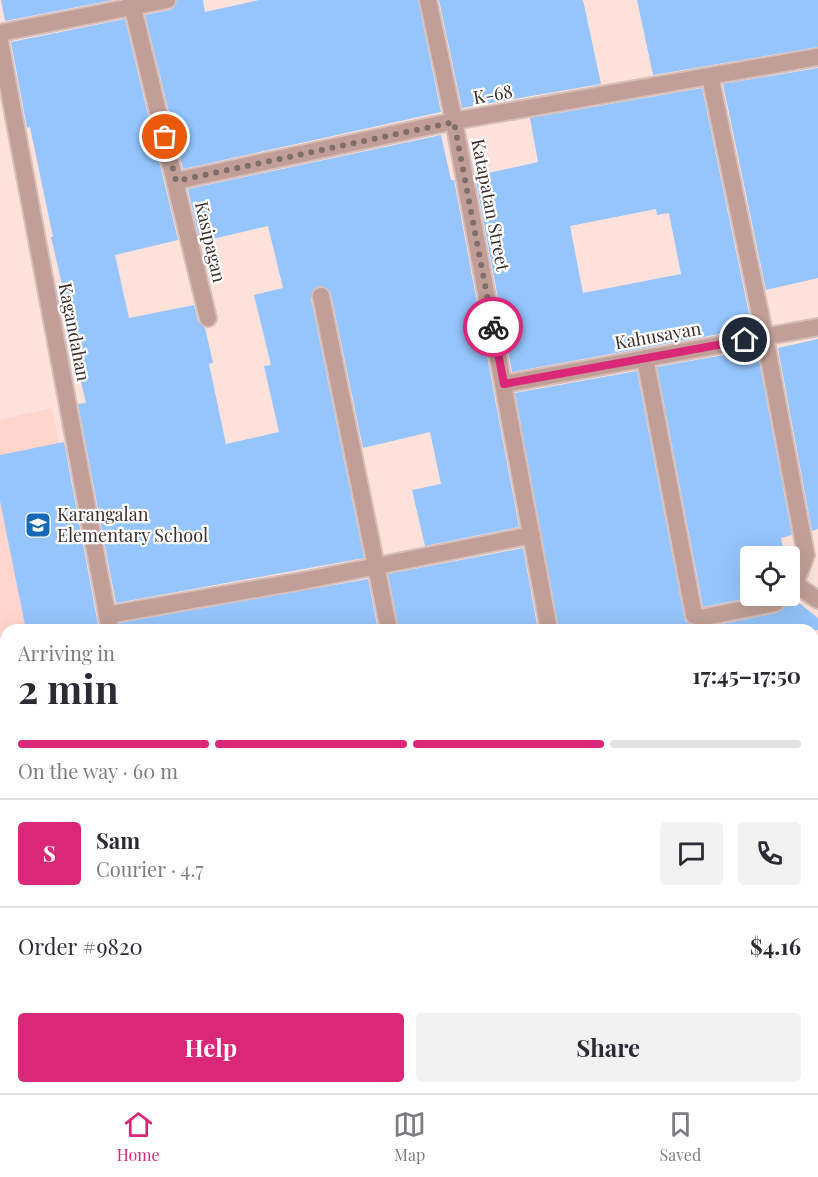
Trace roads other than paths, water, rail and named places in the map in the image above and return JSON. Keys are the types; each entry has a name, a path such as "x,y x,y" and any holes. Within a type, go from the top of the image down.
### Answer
{"street":[{"path":"0,33 132,3 167,0"},
{"name":"Katapatan Street","path":"428,0 454,122 548,624"},
{"name":"Kasipagan","path":"132,3 208,318"},
{"name":"Kagandahan","path":"0,42 109,623"},
{"name":"K-68","path":"176,181 454,122 818,57"},
{"path":"710,76 765,337 806,555 800,569"},
{"path":"321,296 388,624"},
{"name":"Kahusayan","path":"504,384 818,327"},
{"path":"645,358 694,615 700,618 760,606"},
{"path":"109,623 532,535"},
{"path":"800,591 818,600"}],"place":[{"name":"Karangalan Elementary School","path":"38,525"}]}
